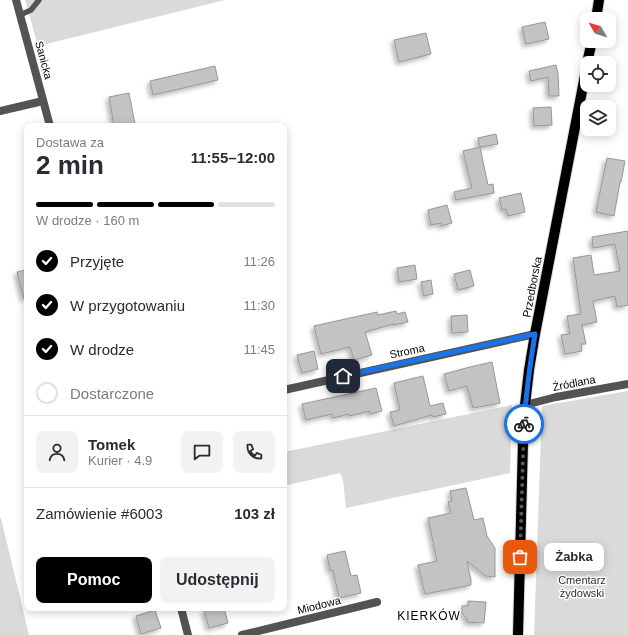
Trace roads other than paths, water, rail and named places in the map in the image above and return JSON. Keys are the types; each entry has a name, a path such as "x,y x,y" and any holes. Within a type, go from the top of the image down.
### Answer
{"main road":[{"path":"597,12 600,0"},
{"name":"Przedborska","path":"518,635 523,442 529,370 582,92"}],"street":[{"name":"Sanicka","path":"16,0 49,123"},
{"path":"0,111 43,101"},
{"name":"Stroma","path":"287,389 535,334"},
{"name":"Źródlana","path":"525,405 556,397 628,384"},
{"name":"Miodowa","path":"242,635 377,602"},
{"path":"182,611 188,635"}],"lane":[{"path":"20,15 31,10 39,0"}],"place":[{"name":"Żabka","path":"520,557"}],"district":[{"name":"KIERKÓW","path":"429,616"}],"park label":[{"name":"Cmentarz żydowski","path":"582,586"}]}
